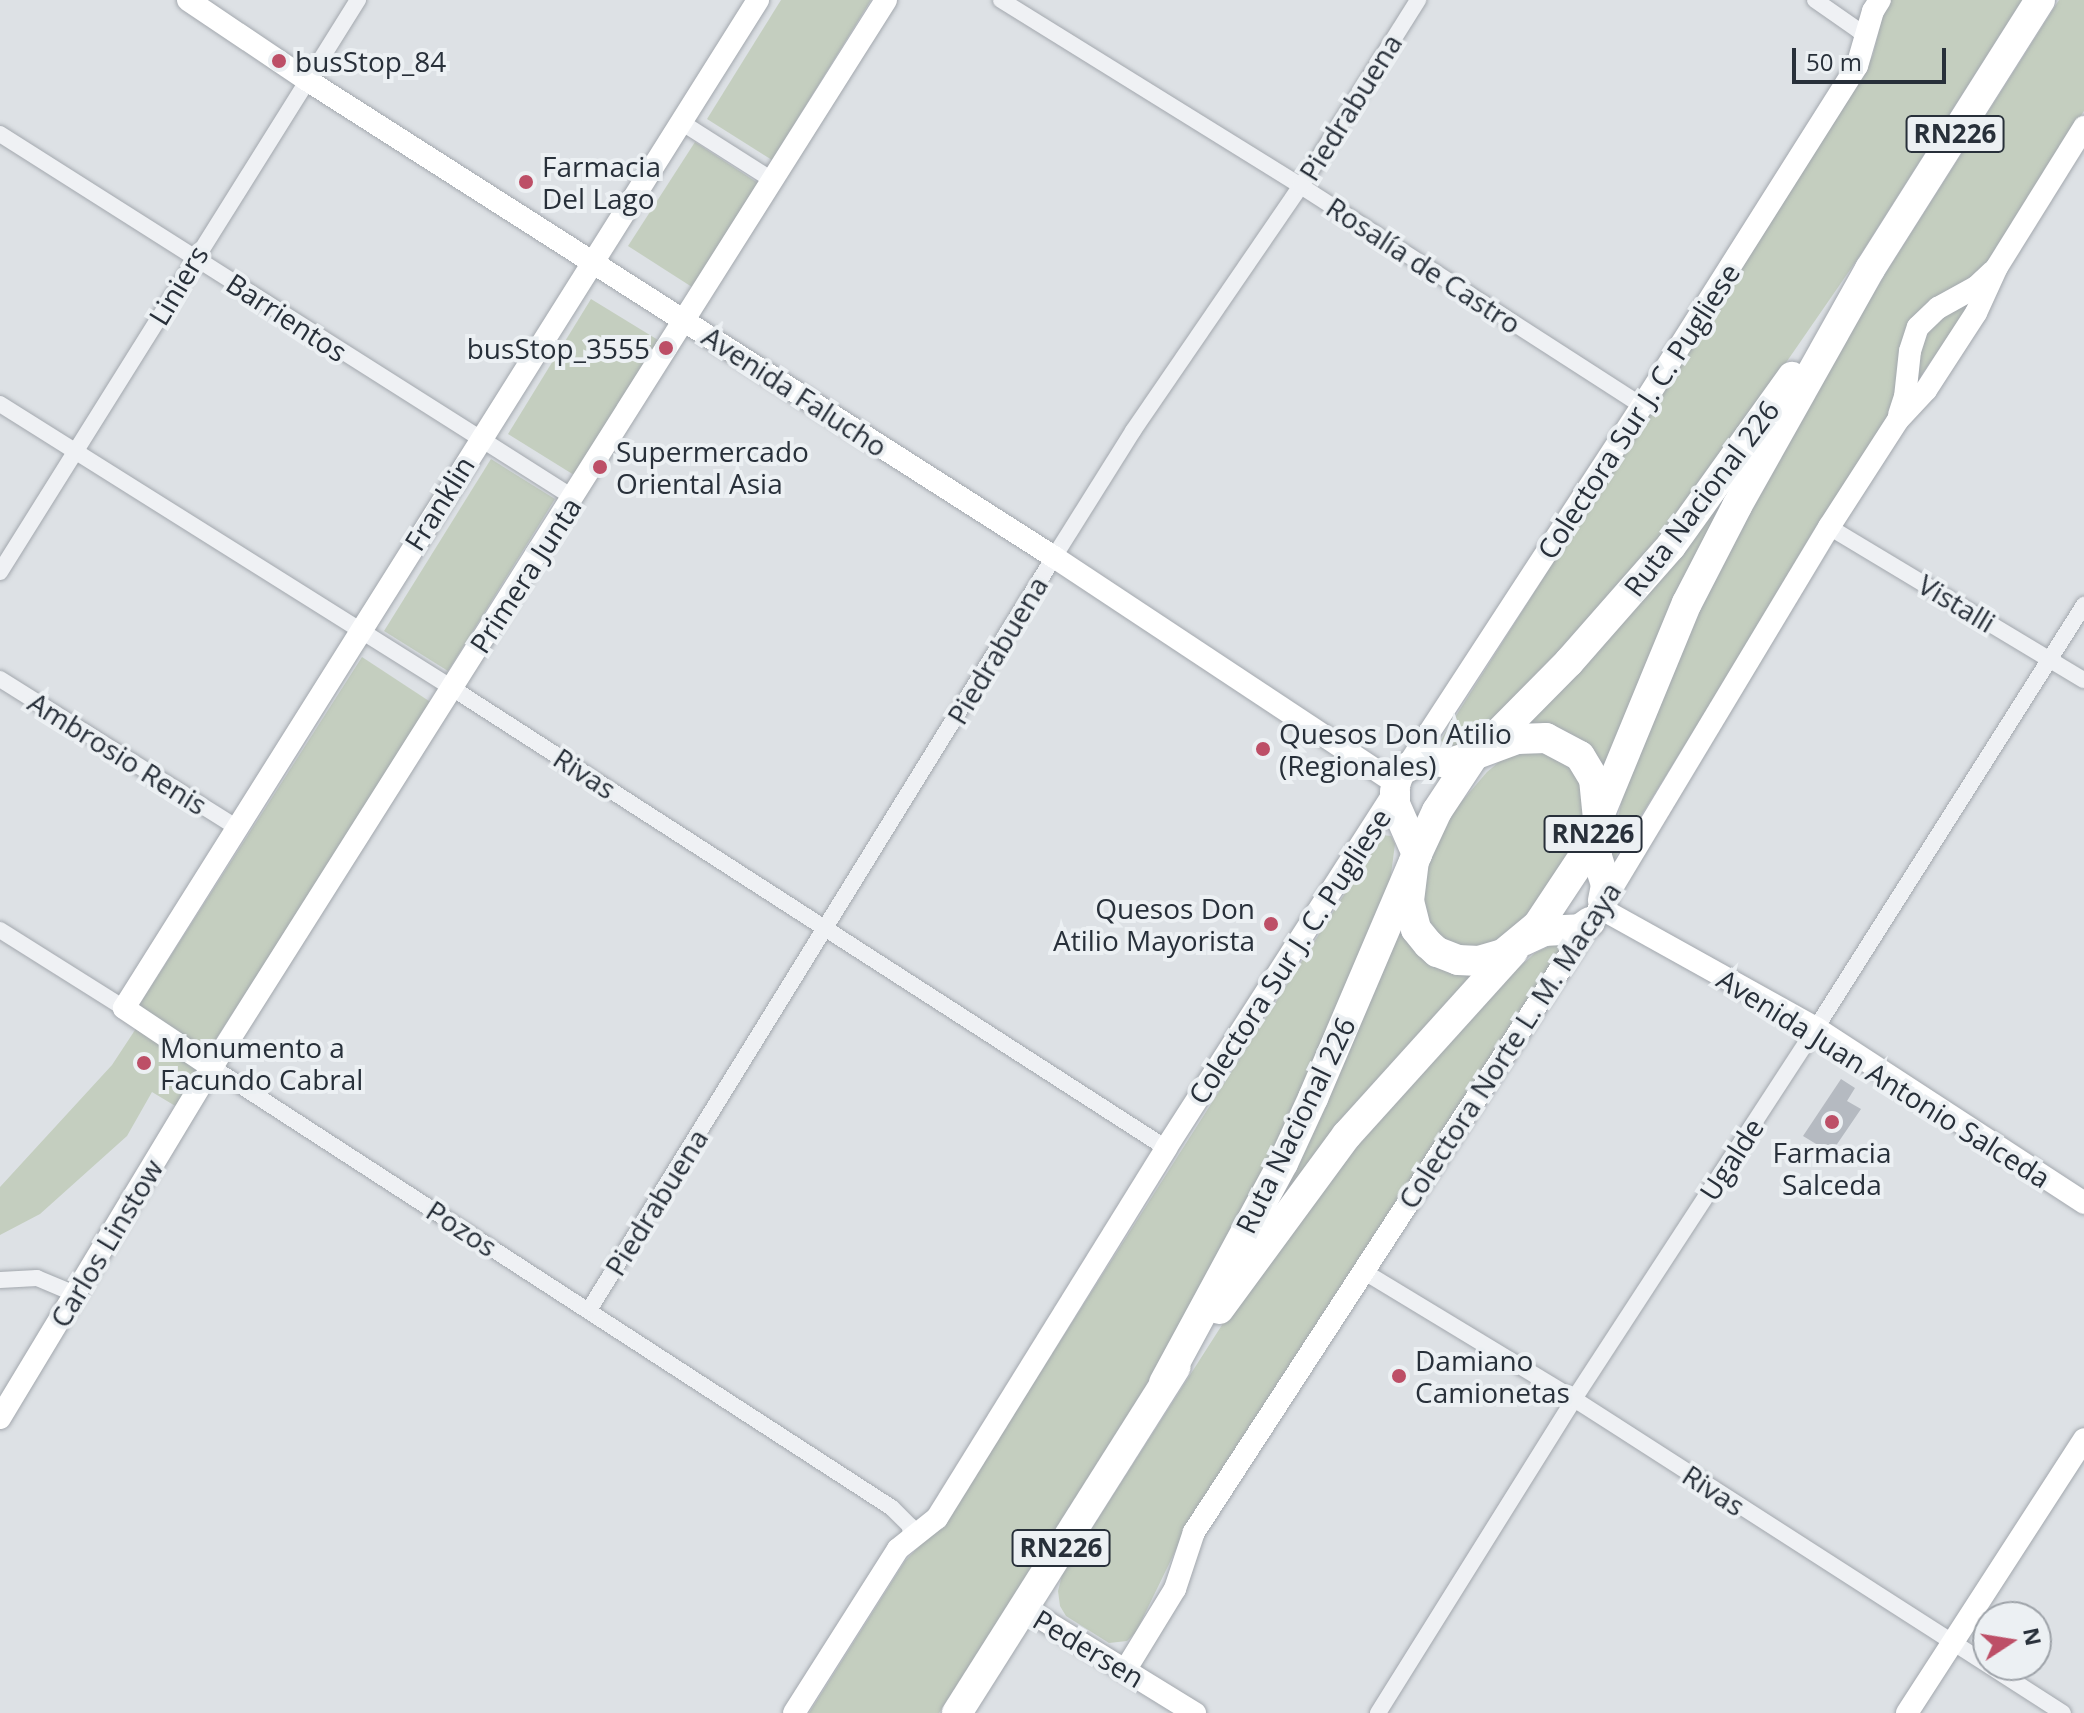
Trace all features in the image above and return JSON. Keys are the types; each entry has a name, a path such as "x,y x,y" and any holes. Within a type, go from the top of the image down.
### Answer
{"highway":[{"name":"Ruta Nacional 226","path":"957,1713 1164,1383 1283,1163 1437,811 1478,752 1604,623 1695,517 1870,269 2040,0"},
{"name":"Ruta Nacional 226","path":"1164,1383 1347,1135 1538,925 1573,876 1687,603 1870,269"},
{"name":"Ruta Nacional 226","path":"1478,752 1532,736 1571,749 1594,779 1597,822"},
{"path":"1415,858 1415,841 1395,804 1400,781 1422,760 1450,763 1478,752"},
{"path":"1519,944 1544,931 1580,929 1597,911 1606,885 1597,857 1597,822"},
{"name":"Ruta Nacional 226","path":"1415,858 1409,886 1412,916 1422,937 1437,952 1458,960 1479,961 1519,944"}],"main road":[{"name":"Avenida Falucho","path":"188,0 307,80 1400,781"},
{"name":"Franklin","path":"124,1008 758,0"},
{"name":"Primera Junta","path":"212,1067 886,0"},
{"name":"Colectora Sur J. C. Pugliese","path":"794,1713 898,1549 937,1518 1166,1148 1642,406 1857,66 1880,0"},
{"name":"Colectora Norte L. M. Macaya","path":"1126,1669 1175,1589 1194,1532 1597,911 1829,527 1898,420 1926,390 1976,313 1997,267 2081,138"},
{"name":"Colectora Norte L. M. Macaya","path":"1898,420 1918,327 1938,308 1976,287 1997,267"},
{"name":"Avenida Juan Antonio Salceda","path":"1597,911 1816,1028 2084,1203"},
{"name":"Pozos","path":"124,1008 212,1067"},
{"name":"Carlos Linstow","path":"0,1418 212,1067"},
{"path":"1907,1713 2084,1439"},
{"name":"Pedersen","path":"1024,1608 1195,1713"}],"street":[{"name":"Liniers","path":"0,572 77,452 194,257 358,0"},
{"name":"Rosalía de Castro","path":"1001,0 1301,186 1642,406"},
{"name":"Piedrabuena","path":"589,1310 1133,431 1301,186 1418,0"},
{"path":"1815,0 1858,30 1868,28"},
{"path":"681,122 772,180"},
{"name":"Barrientos","path":"0,134 574,498"},
{"name":"Rivas","path":"0,404 452,688 1166,1148"},
{"name":"Vistalli","path":"1829,527 2084,680"},
{"name":"Ugalde","path":"1378,1713 1574,1399 1816,1028 2084,605"},
{"name":"Ambrosio Renis","path":"0,679 236,827"},
{"name":"Pozos","path":"0,930 124,1008"},
{"name":"Pozos","path":"212,1067 892,1508 910,1526 911,1537"},
{"name":"Rivas","path":"1363,1271 1574,1399 2063,1713"},
{"path":"0,1280 37,1278 75,1294"}],"green space":[{"path":"781,0 871,0 772,160 707,119"},
{"path":"1891,0 2022,0 1861,254 1671,529 1484,734 1454,750 1445,748 1441,740 1445,733 1863,74 1873,55 1882,18"},
{"path":"2059,0 2084,0 2084,111 1986,264 1966,283 1942,296 1893,411 1614,859 1611,852 1624,789 1668,667 1764,479 1887,271"},
{"path":"695,142 758,183 692,287 628,246"},
{"path":"591,299 658,340 574,475 508,434"},
{"path":"1962,304 1969,306 1918,380 1921,343 1935,320"},
{"path":"491,459 555,499 448,671 384,631"},
{"path":"1737,472 1608,773 1580,741 1567,732 1553,727 1520,724"},
{"path":"362,657 432,703 207,1053 138,1007"},
{"path":"1540,751 1568,765 1578,777 1585,812 1562,870 1543,898 1503,938 1485,947 1457,946 1443,939 1424,914 1424,873 1451,814 1487,772 1505,757"},
{"path":"1382,835 1391,836 1395,844 1390,882 1325,1050 1202,1292 1119,1432 939,1713 809,1713 905,1561 949,1516"},
{"path":"1399,923 1482,975 1266,1218"},
{"path":"1556,943 1562,949 1186,1529 1136,1632 1127,1641 1109,1643 1066,1616 1060,1606 1058,1591 1062,1575 1238,1300 1326,1176 1515,971 1535,953"},
{"path":"137,1027 202,1069 177,1107 152,1092 127,1136 40,1214 0,1235 0,1187 112,1065"}],"building":[{"name":"Farmacia Salceda","path":"1841,1079 1855,1088 1847,1101 1861,1109 1831,1153 1803,1136"}],"place":[{"name":"busStop_84","path":"279,61"},
{"name":"Farmacia Del Lago","path":"526,182"},
{"name":"busStop_3555","path":"666,348"},
{"name":"Supermercado Oriental Asia","path":"600,467"},
{"name":"Quesos Don Atilio (Regionales)","path":"1263,749"},
{"name":"Quesos Don Atilio Mayorista","path":"1271,924"},
{"name":"Monumento a Facundo Cabral","path":"144,1063"},
{"name":"Farmacia Salceda","path":"1832,1122"},
{"name":"Damiano Camionetas","path":"1399,1376"}]}
